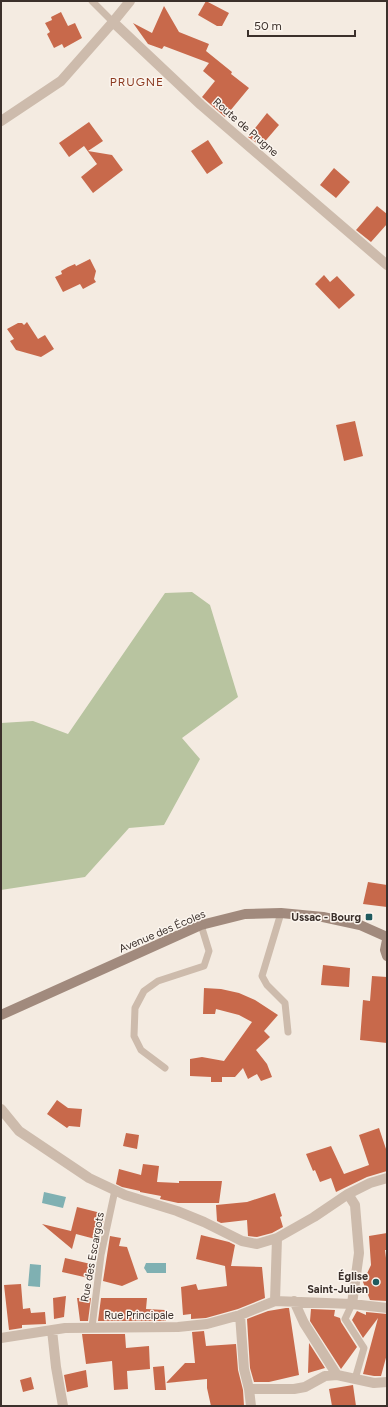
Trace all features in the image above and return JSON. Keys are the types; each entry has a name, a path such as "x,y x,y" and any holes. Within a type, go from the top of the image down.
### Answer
{"street":[{"path":"1,121 61,81 130,1"},
{"name":"Route de Prugne","path":"113,22 201,105 387,265"},
{"name":"Avenue des Écoles","path":"1,1015 201,925 244,914 281,913 323,917 360,925 387,937"},
{"path":"387,940 385,950 387,956"},
{"path":"1,1109 19,1131 89,1178 125,1195 177,1211 204,1222 242,1241 257,1244 277,1238 314,1217 348,1194 370,1183 387,1178"},
{"path":"348,1194 355,1205 360,1253 352,1304"},
{"path":"277,1238 275,1301 352,1304 387,1308"},
{"name":"Rue Principale","path":"1,1338 65,1328 178,1327 207,1324 240,1315 275,1301"},
{"path":"294,1302 304,1324 337,1375"},
{"path":"240,1315 244,1369 251,1406"},
{"path":"52,1330 56,1367 63,1406"},
{"path":"249,1389 294,1390 305,1387 325,1376 337,1375 374,1383 387,1382"}],"lane":[{"path":"92,1 113,22"},
{"path":"281,913 262,976 267,985 286,1003 288,1032"},
{"path":"165,1068 141,1050 134,1036 136,1008 144,991 158,981 204,966 209,951 201,925"},
{"name":"Rue des Escargots","path":"92,1327 101,1255 115,1190"},
{"path":"352,1304 345,1319 364,1348 355,1379"}],"green space":[{"path":"192,592 210,605 238,697 182,738 200,759 164,825 129,828 85,877 1,890 1,723 33,721 68,734 165,593"}],"water":[{"path":"44,1192 66,1197 63,1208 42,1203"},
{"path":"146,1263 166,1263 166,1273 147,1273 144,1268"},
{"path":"30,1264 41,1265 40,1287 28,1286"}],"building":[{"path":"206,1 229,13 222,26 217,26 198,15"},
{"path":"164,6 179,32 209,44 206,51 249,88 225,117 202,97 215,81 203,71 209,63 164,46 162,49 148,44 133,23 152,33"},
{"path":"61,12 68,26 75,23 82,38 64,48 62,44 54,48 47,34 50,32 45,23 52,20 51,17"},
{"path":"267,113 279,125 261,146 248,137"},
{"path":"89,122 103,141 88,151 112,155 123,170 93,193 81,177 97,164 84,146 69,157 59,143"},
{"path":"208,140 223,163 207,174 191,151"},
{"path":"334,168 350,182 336,198 320,185"},
{"path":"377,206 387,214 387,224 371,242 356,230"},
{"path":"90,259 96,271 94,279 96,282 83,289 80,284 63,292 55,277 62,274 61,271 68,267 75,264 76,266"},
{"path":"324,275 330,282 337,276 355,295 339,309 315,284"},
{"path":"27,322 38,339 45,335 54,349 41,357 16,350 10,341 14,339 7,329 18,323 22,323 24,325"},
{"path":"355,421 363,456 344,461 336,425"},
{"path":"368,882 387,885 387,907 363,904"},
{"path":"323,965 350,968 349,987 321,985"},
{"path":"372,976 387,977 387,1043 360,1040 363,1000 370,1001"},
{"path":"204,988 221,989 239,993 255,1000 278,1015 264,1031 270,1037 256,1050 267,1064 272,1077 261,1081 257,1074 248,1079 243,1068 235,1077 222,1077 222,1082 211,1082 211,1077 190,1076 190,1059 202,1057 224,1061 252,1022 239,1015 216,1009 215,1014 203,1014"},
{"path":"57,1100 68,1108 82,1109 80,1127 69,1126 67,1128 47,1114"},
{"path":"379,1128 387,1152 387,1171 367,1177 336,1192 331,1178 320,1182 315,1170 313,1171 306,1154 331,1146 344,1174 369,1165 359,1135"},
{"path":"126,1133 139,1135 137,1149 123,1146"},
{"path":"143,1164 159,1166 157,1182 179,1183 179,1181 222,1181 219,1203 178,1203 160,1199 161,1196 140,1192 116,1184 119,1169 141,1175"},
{"path":"275,1193 282,1216 280,1217 283,1227 272,1233 257,1237 248,1236 247,1220 221,1223 217,1221 216,1205 247,1202"},
{"path":"77,1207 105,1214 99,1240 76,1234 72,1249 42,1224 71,1231"},
{"path":"387,1233 387,1250 385,1250 387,1266 387,1301 370,1300 363,1282 371,1265 369,1236"},
{"path":"201,1235 235,1245 231,1266 262,1267 265,1298 238,1309 206,1318 191,1319 191,1314 183,1315 181,1287 196,1284 198,1290 227,1286 225,1266 196,1259"},
{"path":"110,1236 121,1238 119,1246 127,1247 138,1279 122,1286 103,1281"},
{"path":"65,1258 95,1265 93,1279 62,1272"},
{"path":"21,1284 23,1309 30,1308 31,1313 45,1312 46,1324 22,1325 22,1328 9,1330 4,1285"},
{"path":"66,1296 64,1317 54,1319 53,1298"},
{"path":"77,1298 91,1298 88,1321 80,1321"},
{"path":"101,1298 147,1298 146,1309 165,1310 166,1321 98,1321"},
{"path":"289,1308 299,1375 269,1382 254,1382 250,1368 247,1319 268,1311"},
{"path":"311,1309 335,1310 334,1316 340,1318 357,1347 341,1369 310,1321"},
{"path":"357,1311 366,1315 366,1312 387,1314 387,1354 381,1376 363,1374 378,1318 363,1338 352,1320"},
{"path":"204,1331 206,1346 236,1344 238,1370 243,1390 244,1406 211,1406 207,1388 207,1379 166,1383 185,1363 195,1363 192,1332"},
{"path":"82,1334 125,1334 126,1348 149,1346 150,1369 127,1371 128,1389 114,1390 112,1361 86,1364"},
{"path":"309,1343 325,1368 308,1373"},
{"path":"164,1366 166,1390 155,1390 153,1367"},
{"path":"86,1370 88,1387 67,1392 64,1375"},
{"path":"31,1377 34,1389 23,1392 20,1380"},
{"path":"353,1385 356,1406 332,1406 329,1389"}],"place":[{"name":"Ussac - Bourg","path":"369,917"},
{"name":"Église Saint-Julien","path":"376,1282"}],"district":[{"name":"PRUGNE","path":"137,82"}]}
